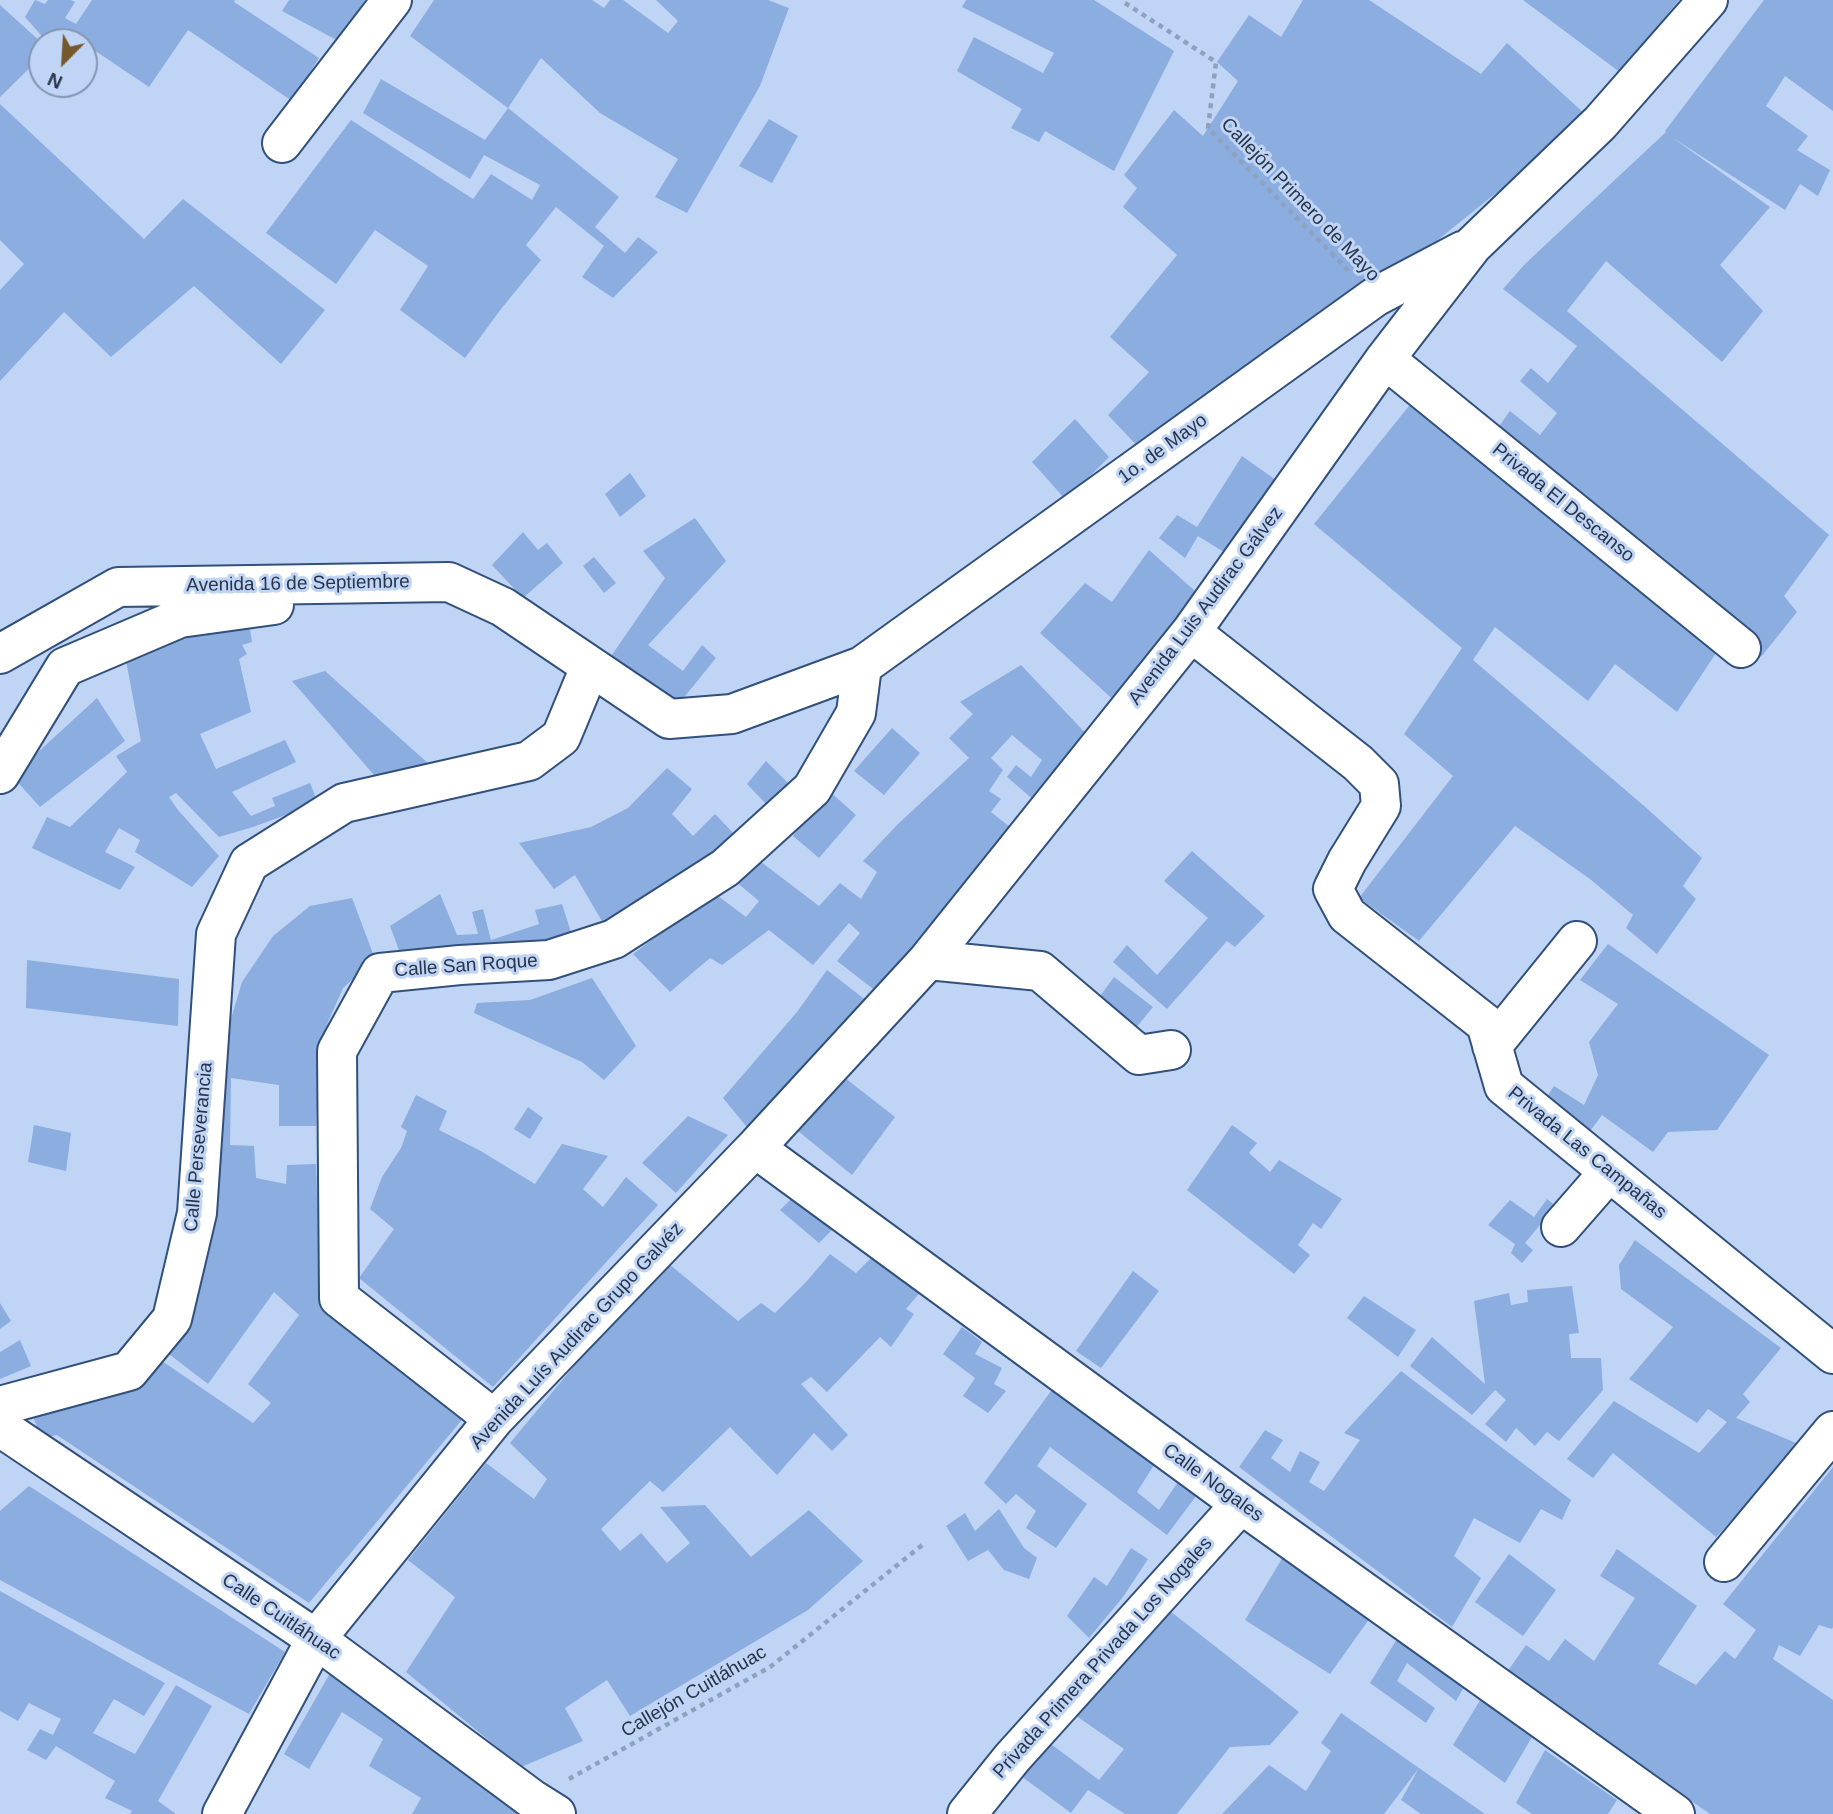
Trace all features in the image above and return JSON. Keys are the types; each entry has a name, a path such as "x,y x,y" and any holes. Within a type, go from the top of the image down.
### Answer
{"street":[{"path":"282,143 392,0"},
{"path":"1473,245 1600,123 1708,0"},
{"name":"1o. de Mayo","path":"590,667 668,719 732,714 862,666 1375,297 1473,245"},
{"name":"Avenida Luis Audirac Gálvez","path":"928,960 1191,632 1385,359 1473,245"},
{"name":"Privada El Descanso","path":"1385,359 1741,648"},
{"path":"0,774 65,667 180,618 449,582"},
{"name":"Avenida 16 de Septiembre","path":"0,654 118,587 449,582 503,607 590,667"},
{"name":"Privada Las Campañas","path":"1191,632 1358,763 1379,784 1381,806 1333,889 1347,915 1486,1024 1504,1086 1833,1354"},
{"name":"Calle San Roque","path":"494,1419 339,1298 337,1051 380,973 549,960 614,939 725,868 811,789 856,713 862,666"},
{"name":"Calle Perseverancia","path":"0,1406 129,1371 172,1319 197,1213 216,934 249,863 344,803 529,761 561,737 590,667"},
{"path":"1492,1046 1577,942"},
{"path":"928,960 1040,971 1139,1055 1171,1050"},
{"name":"Avenida Luís Audirac Grupo Galvéz","path":"222,1814 316,1639 494,1419 755,1148 928,960"},
{"name":"Calle Nogales","path":"755,1148 1241,1504 1675,1814"},
{"path":"1561,1227 1609,1172"},
{"name":"Calle Cuitláhuac","path":"0,1427 316,1639 544,1807"},
{"path":"1724,1562 1833,1431"},
{"name":"Privada Primera Privada Los Nogales","path":"967,1814 1021,1748 1241,1504"}],"path":[{"name":"Callejón Primero de Mayo","path":"1125,3 1216,62 1208,128 1375,297"},
{"name":"Callejón Cuitláhuac","path":"544,1807 770,1667 926,1542"}],"building":[{"path":"35,0 45,4 48,0 75,2 65,18 76,24 92,0 235,0 234,2 319,58 292,101 188,30 149,87 98,53 98,28 35,28 25,17"},
{"path":"289,0 365,0 355,16 368,21 348,46 282,11"},
{"path":"434,0 592,0 604,8 610,0 623,0 668,33 678,21 656,0 768,0 789,8 760,86 687,213 655,197 678,159 600,113 541,58 508,108 410,36"},
{"path":"966,0 1094,0 1174,51 1114,171 1045,131 1039,142 1011,128 1022,109 957,71 974,37 1043,73 1054,53 962,7"},
{"path":"1303,0 1369,0 1481,74 1507,43 1585,114 1552,157 1496,193 1371,294 1143,452 1108,415 1149,372 1110,337 1177,255 1123,207 1137,188 1124,175 1174,110 1203,136 1238,81 1217,62 1249,15 1281,37"},
{"path":"1523,0 1679,0 1621,73"},
{"path":"1764,0 1833,0 1833,111 1785,76 1766,106 1808,136 1797,150 1830,170 1818,196 1800,184 1785,210 1673,138 1770,207 1720,265 1763,311 1722,362 1606,261 1567,311 1829,535 1784,596 1797,612 1761,657 1492,436 1510,411 1540,435 1557,413 1520,381 1531,368 1548,383 1577,346 1503,289 1525,264 1666,132"},
{"path":"0,5 28,30 28,70 0,97"},
{"path":"381,79 485,140 508,108 619,197 595,227 625,253 638,237 658,252 613,298 582,277 604,246 556,207 526,245 541,260 465,358 400,310 428,266 375,230 336,284 266,233 351,120 473,199 491,174 532,200 540,185 484,155 470,179 363,113"},
{"path":"0,104 144,239 183,199 325,310 281,364 194,286 111,357 64,312 0,381 0,290 24,264 0,240"},
{"path":"769,119 798,136 772,183 739,166"},
{"path":"1421,391 1722,644 1677,712 1615,664 1588,701 1495,627 1473,660 1702,858 1683,886 1696,899 1657,954 1626,928 1633,915 1590,879 1515,826 1419,941 1359,898 1453,776 1404,734 1462,648 1314,524"},
{"path":"1075,419 1109,457 1066,500 1032,462"},
{"path":"1242,456 1280,483 1232,557 1198,536 1185,558 1159,538 1177,515 1197,527"},
{"path":"630,473 646,496 620,517 605,494"},
{"path":"695,518 726,561 648,645 683,671 702,645 716,658 673,711 607,662 665,578 643,551"},
{"path":"523,532 538,550 547,543 563,563 523,598 492,565"},
{"path":"1149,550 1195,591 1118,704 1040,633 1085,583 1112,602"},
{"path":"594,557 616,583 604,593 583,566"},
{"path":"249,623 252,642 242,645 247,654 239,659 251,712 200,734 216,769 285,740 296,762 232,792 251,816 275,806 272,798 310,783 318,803 219,837 176,793 169,797 219,856 192,887 135,852 140,840 119,828 105,852 135,867 120,890 32,848 47,817 70,827 127,772 116,756 141,741 125,655 161,634"},
{"path":"1021,665 1094,742 1043,808 1007,777 1016,765 1031,777 1042,760 1012,735 991,758 1003,770 989,791 1001,799 991,812 1024,838 881,995 837,961 860,933 849,923 813,965 769,930 722,965 710,958 670,992 633,954 714,893 746,917 759,901 730,877 748,852 819,906 840,883 861,899 877,872 863,861 898,824 969,758 949,738 973,714 960,702"},
{"path":"325,671 430,765 374,775 292,681"},
{"path":"97,698 125,741 40,807 12,776"},
{"path":"892,728 920,753 884,795 854,771"},
{"path":"766,761 789,784 768,806 747,784"},
{"path":"667,768 692,789 672,814 693,836 715,814 737,837 631,913 603,923 575,875 554,889 519,843 591,827 628,808"},
{"path":"828,790 856,815 819,858 793,836"},
{"path":"1192,851 1265,916 1235,947 1227,941 1167,1009 1113,962 1127,945 1157,975 1208,918 1164,881"},
{"path":"440,894 457,935 478,934 472,912 483,909 491,940 539,924 535,910 562,904 574,942 406,969 390,926"},
{"path":"352,898 375,959 343,988 328,1022 319,1059 316,1126 279,1126 279,1085 231,1078 230,1145 254,1146 256,1178 286,1184 287,1165 316,1164 321,1288 471,1409 309,1603 57,1435 42,1438 33,1417 96,1401 144,1379 159,1359 253,1423 271,1403 248,1384 299,1315 274,1292 208,1384 165,1351 214,1076 242,982 273,936 310,906"},
{"path":"1608,944 1769,1055 1717,1130 1668,1132 1653,1152 1602,1115 1588,1134 1545,1100 1554,1086 1584,1105 1598,1075 1589,1042 1618,1004 1580,980"},
{"path":"27,960 179,979 178,1026 26,1008"},
{"path":"827,970 872,1005 750,1131 723,1098 797,1012"},
{"path":"1114,977 1153,1007 1131,1034 1095,1003"},
{"path":"592,978 636,1046 604,1080 582,1062 474,1013 477,1003 530,1000"},
{"path":"840,1074 895,1117 852,1175 798,1131"},
{"path":"416,1095 447,1111 439,1130 479,1150 535,1184 562,1144 608,1156 583,1189 603,1207 626,1177 658,1205 493,1387 359,1278 394,1229 370,1209 382,1177 401,1148 407,1131 401,1127"},
{"path":"528,1107 543,1118 530,1139 514,1129"},
{"path":"688,1116 728,1135 676,1193 642,1163"},
{"path":"34,1125 71,1133 66,1171 28,1162"},
{"path":"1232,1125 1257,1143 1249,1153 1270,1172 1279,1160 1342,1199 1321,1229 1313,1223 1298,1245 1310,1255 1294,1274 1187,1190"},
{"path":"801,1189 839,1223 819,1243 780,1210"},
{"path":"1547,1199 1560,1209 1549,1214 1525,1243 1533,1250 1522,1263 1511,1253 1515,1244 1488,1225 1510,1200 1534,1217"},
{"path":"1635,1240 1781,1348 1743,1394 1750,1402 1736,1418 1801,1445 1716,1537 1613,1453 1593,1478 1567,1459 1614,1401 1699,1453 1727,1422 1708,1409 1697,1423 1629,1379 1673,1327 1621,1289 1619,1265"},
{"path":"883,1246 929,1282 906,1309 914,1314 891,1347 880,1337 827,1392 811,1377 801,1384 848,1435 832,1451 814,1433 777,1475 730,1427 663,1492 650,1481 601,1529 620,1551 641,1533 667,1563 690,1543 660,1507 705,1505 751,1557 809,1510 863,1561 808,1610 630,1716 607,1680 565,1708 583,1741 521,1767 406,1672 455,1597 408,1560 486,1463 534,1499 547,1479 510,1443 663,1259 738,1321 761,1303 775,1313 830,1254 856,1273"},
{"path":"1133,1271 1159,1291 1101,1368 1076,1351"},
{"path":"1572,1286 1579,1333 1569,1334 1571,1358 1601,1358 1603,1390 1559,1441 1547,1432 1535,1446 1516,1428 1506,1442 1485,1424 1506,1400 1495,1390 1472,1415 1410,1366 1432,1337 1485,1384 1474,1301 1509,1293 1511,1305 1528,1302 1527,1290"},
{"path":"1364,1296 1416,1330 1398,1357 1347,1318"},
{"path":"0,1303 11,1321 0,1329"},
{"path":"962,1327 982,1342 975,1354 1002,1368 994,1384 1006,1391 988,1413 963,1396 975,1378 943,1354"},
{"path":"20,1340 31,1366 0,1379 0,1352"},
{"path":"1401,1371 1571,1500 1562,1520 1541,1509 1520,1543 1474,1518 1454,1556 1481,1578 1452,1627 1239,1467 1265,1430 1283,1440 1271,1458 1290,1472 1300,1451 1320,1462 1309,1482 1324,1491 1360,1440 1344,1433"},
{"path":"1059,1380 1161,1454 1137,1492 1159,1510 1186,1470 1205,1484 1167,1535 1050,1447 1037,1466 1087,1504 1056,1548 1026,1528 1036,1511 1016,1494 1006,1504 984,1483"},
{"path":"1833,1467 1833,1627 1832,1629 1819,1625 1800,1656 1779,1645 1773,1659 1833,1700 1833,1814 1710,1814 1507,1672 1526,1645 1549,1661 1565,1639 1594,1661 1635,1598 1600,1576 1617,1549 1697,1606 1658,1664 1696,1685 1725,1651 1735,1659 1756,1630 1723,1604"},
{"path":"29,1486 285,1652 249,1714 0,1580 0,1511"},
{"path":"999,1509 1024,1548 1037,1558 1029,1579 1004,1570 988,1550 968,1561 946,1526 965,1513 975,1531"},
{"path":"1131,1548 1148,1559 1123,1597 1089,1638 1067,1616 1094,1577 1107,1586"},
{"path":"1509,1554 1556,1590 1523,1636 1475,1602"},
{"path":"1283,1557 1370,1618 1330,1674 1245,1620"},
{"path":"0,1591 165,1683 144,1716 114,1699 93,1733 135,1754 176,1685 212,1706 158,1801 176,1814 130,1814 132,1811 105,1798 115,1781 56,1746 46,1760 27,1750 40,1729 53,1735 61,1719 29,1703 18,1721 0,1711"},
{"path":"1156,1600 1299,1712 1270,1745 1230,1747 1177,1814 1125,1814 1088,1790 1071,1813 1017,1773 1043,1738 1099,1780 1124,1749 1072,1713"},
{"path":"1400,1634 1467,1682 1456,1701 1407,1663 1397,1681 1435,1708 1426,1723 1370,1683"},
{"path":"333,1668 519,1814 412,1814 421,1798 369,1766 383,1739 342,1712 309,1769 284,1754"},
{"path":"1482,1697 1532,1737 1505,1783 1453,1745"},
{"path":"1341,1713 1419,1768 1384,1814 1222,1814 1269,1765 1306,1791 1331,1751 1321,1743"},
{"path":"1545,1750 1617,1800 1608,1814 1532,1814 1516,1803"},
{"path":"1419,1768 1485,1814 1421,1814 1401,1800"}]}
